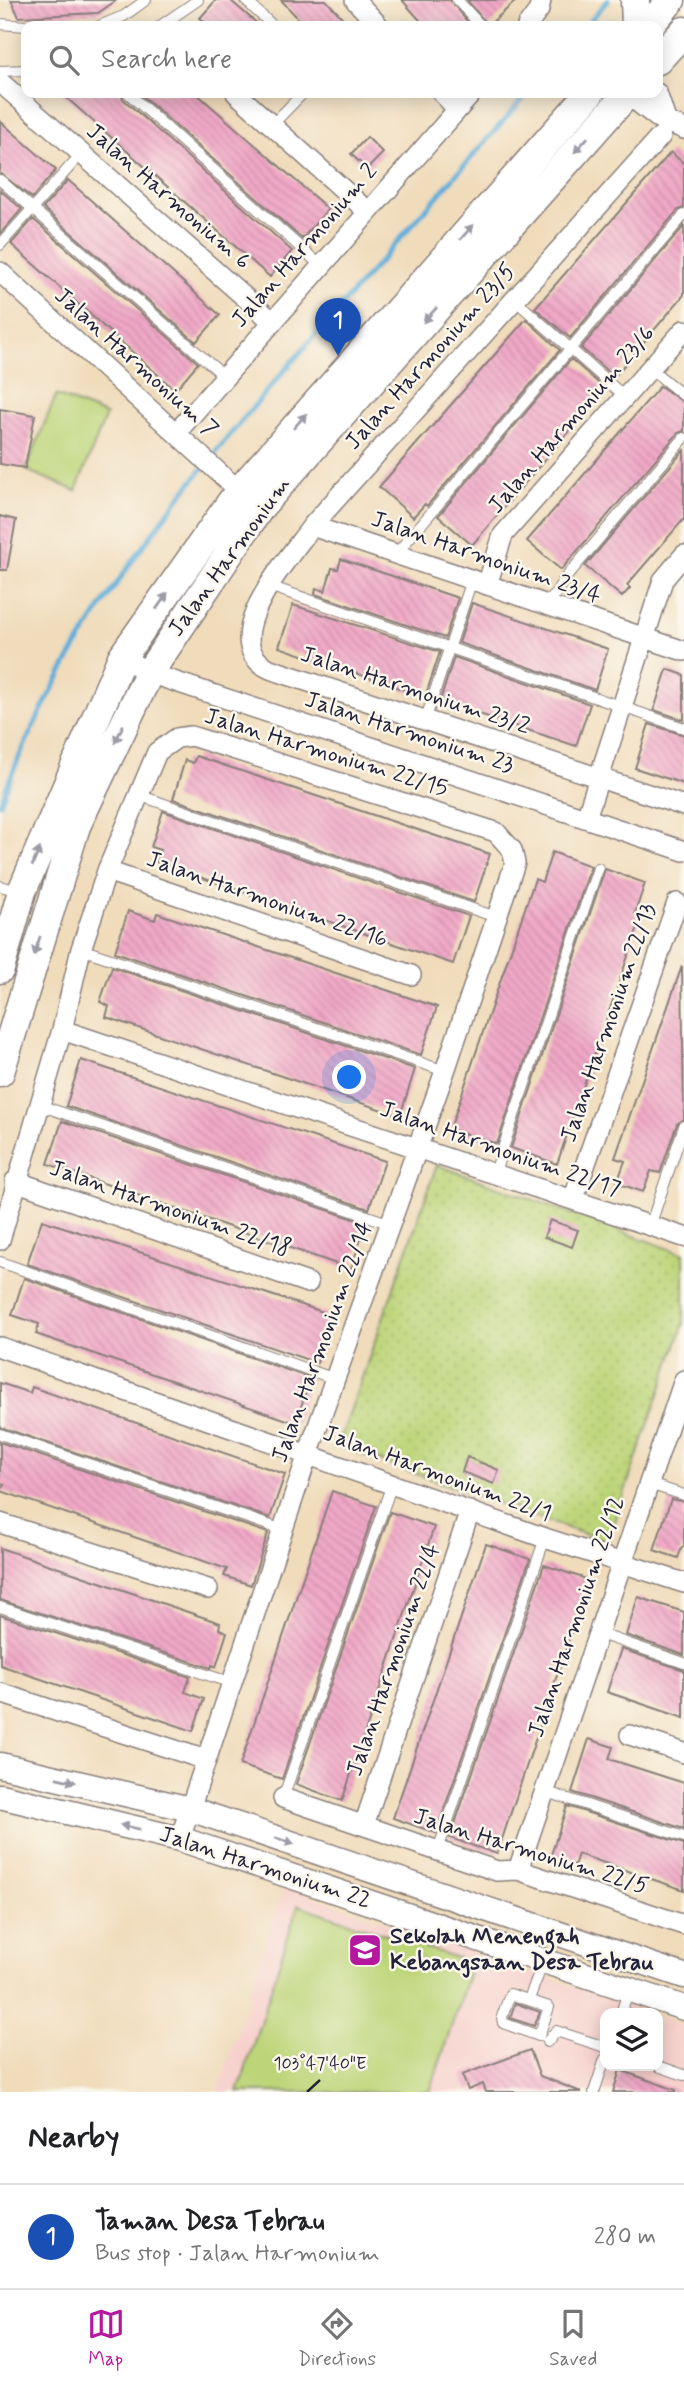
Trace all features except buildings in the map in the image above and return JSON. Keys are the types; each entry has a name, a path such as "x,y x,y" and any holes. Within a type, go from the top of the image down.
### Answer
{"main road":[{"path":"653,21 671,0"},
{"path":"663,54 684,31"},
{"name":"Jalan Harmonium","path":"0,969 11,889 122,657 239,491 586,98"},
{"name":"Jalan Harmonium","path":"0,1072 76,826 149,673 261,506 623,98"}],"street":[{"path":"355,0 370,21"},
{"path":"531,21 539,10 541,0"},
{"name":"Jalan Harmonium 6","path":"0,82 273,321"},
{"path":"242,98 367,211"},
{"path":"447,98 457,109"},
{"name":"Jalan Harmonium 2","path":"177,432 467,98"},
{"path":"633,98 658,118 664,128"},
{"path":"658,98 664,128"},
{"path":"664,128 684,130"},
{"name":"Jalan Harmonium 23/5","path":"251,620 269,586 312,526 515,300 664,128"},
{"name":"Jalan Harmonium 7","path":"0,272 239,491"},
{"name":"Jalan Harmonium 23/6","path":"480,582 503,535 684,330"},
{"name":"Jalan Harmonium 23/4","path":"312,526 684,651"},
{"path":"586,818 663,580 684,555"},
{"name":"Jalan Harmonium 23/2","path":"251,620 250,646 263,666 684,806"},
{"name":"Jalan Harmonium 23","path":"122,657 149,673 684,851"},
{"name":"Jalan Harmonium 22/15","path":"0,1240 15,1181 62,1030 81,949 107,871 158,752 177,738 191,736 496,832 512,850 515,863"},
{"name":"Jalan Harmonium 22/14","path":"180,1839 308,1454 445,1071 515,863"},
{"name":"Jalan Harmonium 22/16","path":"107,871 411,975"},
{"name":"Jalan Harmonium 22/13","path":"573,1200 677,903"},
{"name":"Jalan Harmonium 22/17","path":"62,1030 684,1237"},
{"name":"Jalan Harmonium 22/18","path":"15,1181 308,1283"},
{"name":"Jalan Harmonium 22/1","path":"0,1347 545,1538 684,1583"},
{"name":"Jalan Harmonium 22/12","path":"518,1870 684,1380"},
{"name":"Jalan Harmonium 22/4","path":"365,1825 470,1511"},
{"path":"0,1523 208,1589"},
{"path":"0,1693 206,1760"},
{"path":"630,1735 684,1753"},
{"name":"Jalan Harmonium 22","path":"0,1765 190,1809 684,1976"},
{"name":"Jalan Harmonium 22","path":"0,1797 180,1839 684,2008"},
{"name":"Jalan Harmonium 22/5","path":"283,1798 497,1871 518,1870 684,1925"}],"lane":[{"path":"112,21 124,16 146,0"},
{"path":"168,21 198,0"},
{"path":"245,0 268,21"},
{"path":"457,0 476,21"},
{"path":"0,24 21,26"},
{"path":"0,71 21,70"},
{"path":"134,98 320,265"},
{"path":"272,125 298,98"},
{"path":"0,245 82,153"},
{"path":"0,180 224,376"},
{"path":"396,554 684,215"},
{"path":"515,300 625,397"},
{"path":"651,369 684,396"},
{"path":"548,605 563,581 684,438"},
{"path":"425,721 449,648 480,582"},
{"path":"269,586 684,729"},
{"path":"138,795 496,918"},
{"path":"495,1172 598,868"},
{"path":"81,949 445,1071"},
{"path":"39,1105 391,1224"},
{"path":"650,1226 684,1126"},
{"path":"0,1262 335,1379"},
{"path":"0,1434 283,1530"},
{"path":"283,1798 392,1484"},
{"path":"649,1484 684,1495"},
{"path":"438,1850 545,1538"},
{"path":"0,1607 232,1683"},
{"path":"597,1633 684,1663"},
{"path":"544,1791 684,1837"},
{"path":"529,1999 544,1959"},
{"path":"623,2008 629,1988"},
{"path":"510,1994 529,1999 549,2007 539,2036 510,2027 502,2021 510,1994"},
{"path":"547,2042 556,2031 564,2031 600,2045"},
{"path":"663,2068 684,2075"},
{"path":"594,2092 601,2071"}],"shaded area":[{"name":"Sekolah Menengah Kebangsaan Desa Tebrau","path":"284,1887 635,2008 600,2008 600,2071 663,2071 663,2018 684,2026 684,2092 218,2092"}],"green space":[{"path":"56,395 106,415 76,491 26,470"},
{"path":"437,1165 684,1254 684,1323 607,1542 338,1446"},
{"path":"298,1905 472,1963 430,2092 238,2092"}],"waterway":[{"path":"590,21 608,0"},
{"path":"0,804 28,738 60,674 137,554 271,386 524,98"}],"place":[{"name":"Taman Desa Tebrau","path":"338,356"},
{"name":"Sekolah Menengah Kebangsaan Desa Tebrau","path":"365,1950"}]}
